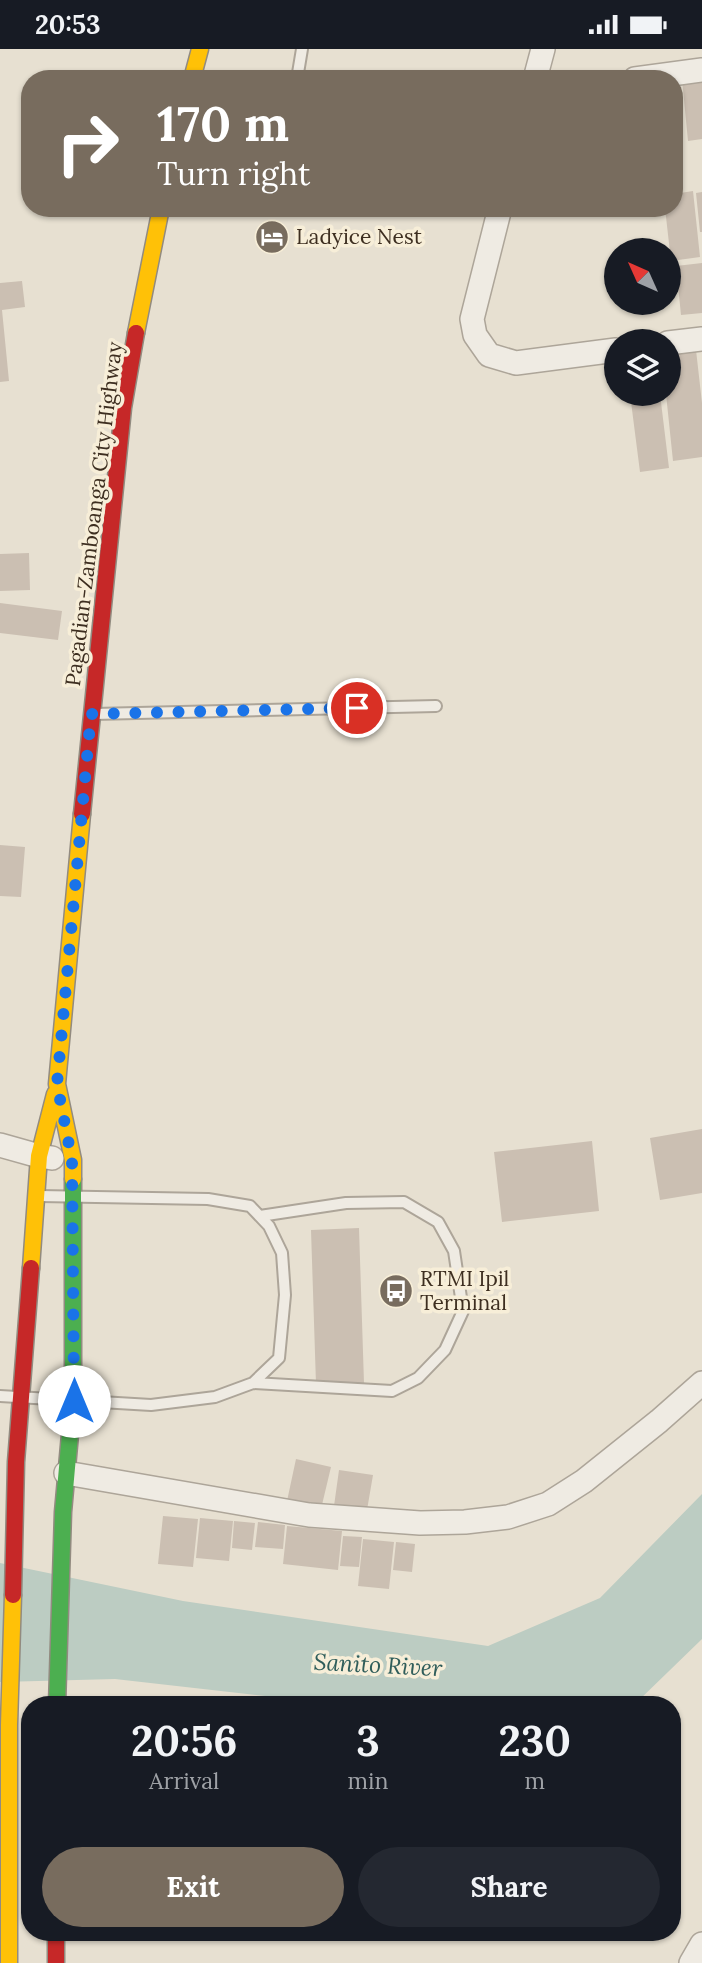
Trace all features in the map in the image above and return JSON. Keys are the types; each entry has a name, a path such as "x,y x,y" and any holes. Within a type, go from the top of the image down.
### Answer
{"main road":[{"path":"194,70 200,49"},
{"name":"Pagadian-Zamboanga City Highway","path":"57,1696 63,1513 74,1401 74,1197 72,1160 57,1084 91,714 123,408 159,217"},
{"path":"9,1963 9,1725 16,1462 39,1156 57,1084"},
{"path":"56,1941 56,1963"}],"street":[{"path":"537,70 543,49"},
{"path":"683,73 702,70"},
{"path":"498,217 472,319 475,335 489,355 516,363 604,352"},
{"path":"681,341 702,339"},
{"path":"0,1145 39,1156 72,1160"},
{"path":"66,1473 309,1515 420,1523 465,1523 508,1517 548,1504 584,1481 702,1383"},
{"path":"691,1963 702,1944"}],"lane":[{"path":"298,70 302,49"},
{"path":"91,714 436,706"},
{"path":"37,1196 208,1199 250,1206 269,1226 282,1253 285,1295 279,1358 253,1383"},
{"path":"0,1396 151,1405 215,1397 253,1383 392,1391 418,1378 445,1350 463,1311 454,1251 438,1223 404,1202 346,1203 260,1216"}],"water":[{"name":"Sanito River","path":"702,1494 702,1639 643,1696 265,1696 115,1679 0,1682 0,1563 183,1601 488,1646 600,1598"}],"building":[{"path":"702,76 702,139 688,141 683,79"},
{"path":"693,191 700,257 681,260 681,238 668,238 666,217 683,217 683,193"},
{"path":"702,192 702,232 700,232 696,193"},
{"path":"702,263 702,313 681,315 681,265"},
{"path":"22,281 25,307 2,310 9,381 0,382 0,283"},
{"path":"696,350 702,403 702,457 673,461 667,406 681,406 681,352"},
{"path":"632,406 661,406 669,468 640,472"},
{"path":"29,553 30,590 0,591 0,554"},
{"path":"0,603 62,611 58,640 0,633"},
{"path":"0,845 25,847 21,897 0,896"},
{"path":"702,1129 702,1193 660,1200 650,1138"},
{"path":"592,1141 599,1211 502,1222 494,1152"},
{"path":"359,1228 364,1383 316,1384 311,1230"},
{"path":"296,1459 331,1467 321,1509 287,1501"},
{"path":"339,1470 373,1475 367,1510 334,1506"},
{"path":"163,1516 198,1519 193,1567 158,1564"},
{"path":"200,1518 233,1521 229,1561 196,1558"},
{"path":"234,1521 255,1523 252,1550 232,1548"},
{"path":"258,1522 285,1525 283,1549 255,1547"},
{"path":"287,1526 342,1531 338,1570 283,1564"},
{"path":"343,1536 362,1537 359,1567 340,1566"},
{"path":"363,1539 394,1542 389,1589 358,1586"},
{"path":"396,1542 415,1544 412,1572 393,1570"}],"traffic: fast":[{"path":"57,1696 63,1512 73,1401 73,1179"}],"traffic: slow":[{"path":"194,70 200,49"},
{"path":"136,333 159,217"},
{"path":"73,1179 73,1160 57,1084 82,814"},
{"path":"31,1268 39,1156 55,1094"},
{"path":"9,1963 9,1725 13,1595"}],"traffic: jam":[{"path":"82,814 123,408 136,333"},
{"path":"13,1595 16,1462 31,1268"},
{"path":"56,1941 56,1963"}],"place":[{"name":"Ladyice Nest","path":"272,237"},
{"name":"RTMI Ipil Terminal","path":"396,1291"}],"route":[{"path":"74,1401 74,1197 72,1160 57,1084 91,714 357,708"}]}
